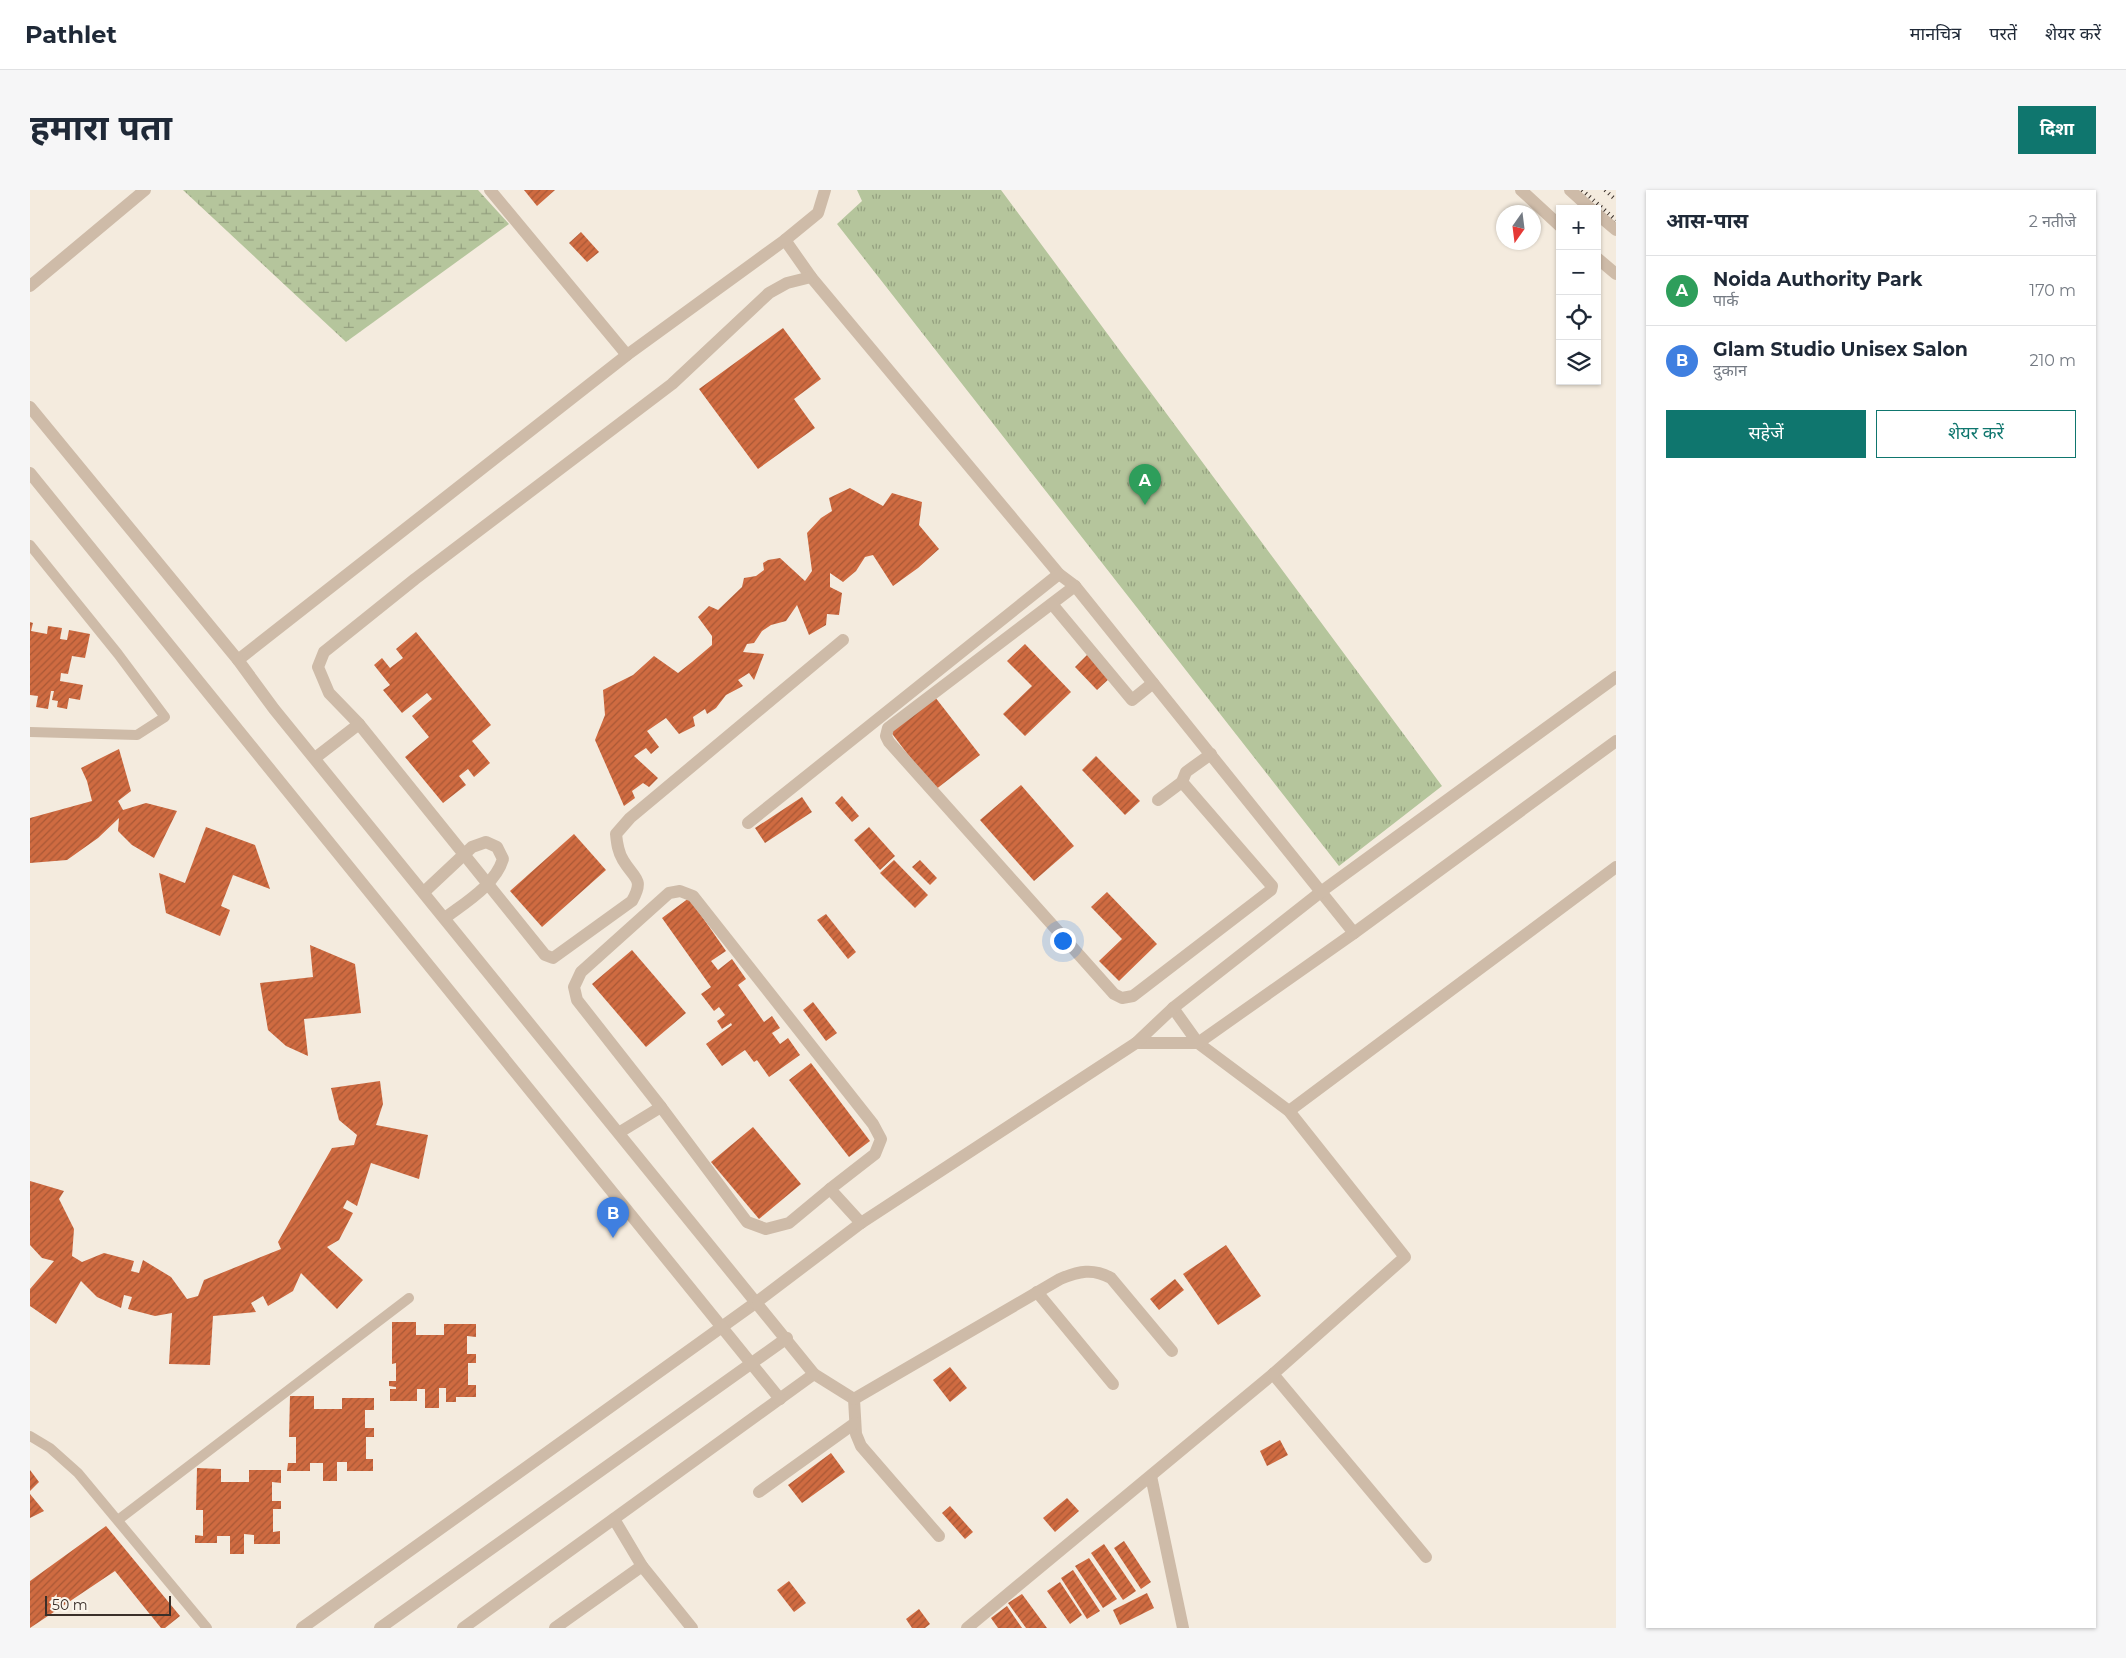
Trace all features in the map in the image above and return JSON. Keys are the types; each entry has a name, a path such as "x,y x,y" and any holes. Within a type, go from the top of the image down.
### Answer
{"street":[{"path":"30,286 145,190"},
{"path":"490,190 627,355"},
{"path":"238,660 627,355 785,240 818,213 825,190"},
{"path":"1521,190 1556,222"},
{"path":"1570,190 1587,205"},
{"path":"1601,217 1616,230"},
{"path":"785,240 811,277 1059,574 1075,586 1354,933"},
{"path":"1601,261 1616,274"},
{"path":"811,277 787,283 769,294 672,384 422,573 324,652 318,667 320,676 329,693 359,724 545,955 553,958 632,901 639,889 637,876 624,862 618,848 616,834 630,818 843,640"},
{"path":"30,408 238,660 315,758 788,1338 814,1374 854,1399"},
{"path":"30,473 780,1398"},
{"path":"748,823 1059,574"},
{"path":"1075,586 888,728 886,736 889,742 1114,994 1122,998 1133,996 1271,890 1272,886 1182,782"},
{"path":"1052,604 1132,700 1153,683"},
{"path":"302,1628 758,1301 861,1223 1136,1043 1174,1008 1322,891 1616,677"},
{"path":"315,758 359,724"},
{"path":"1136,1043 1198,1043 1354,933 1616,741"},
{"path":"1158,800 1182,782 1186,772 1211,754"},
{"path":"424,892 463,853 472,847 486,842 497,847 503,860 499,872 445,918"},
{"path":"1289,1111 1616,867"},
{"path":"680,891 692,896 873,1124 881,1139 875,1154 830,1190 789,1223 766,1229 747,1222 577,1000 574,987 580,972 669,893 680,891"},
{"path":"967,1628 1273,1374 1404,1257 1289,1111 1198,1043 1174,1008"},
{"path":"620,1132 661,1108"},
{"path":"830,1190 861,1223"},
{"path":"854,1399 1038,1292 1075,1273 1089,1270 1100,1272 1111,1278 1172,1351"},
{"path":"1038,1292 1113,1384"},
{"path":"380,1628 788,1338"},
{"path":"463,1628 814,1374"},
{"path":"1273,1374 1426,1557"},
{"path":"854,1399 856,1434 861,1446 939,1536"},
{"path":"759,1492 855,1423"},
{"path":"1151,1476 1183,1628"},
{"path":"614,1519 642,1566 692,1628"},
{"path":"555,1628 642,1566"}],"lane":[{"path":"30,545 118,654 165,717 137,735 30,732"},
{"path":"118,1520 409,1298"},
{"path":"30,1436 50,1448 78,1473 207,1628"}],"green space":[{"path":"183,190 478,190 509,224 346,342"},
{"path":"857,190 1001,190 1442,786 1339,866 837,224 862,201"}],"building":[{"path":"524,190 555,190 537,206"},
{"path":"581,232 599,252 587,262 569,243"},
{"path":"783,328 821,379 794,399 815,428 758,469 699,389"},
{"path":"850,488 883,506 892,493 922,502 919,525 939,549 918,568 893,586 873,555 865,557 856,571 843,582 830,573 830,587 842,593 839,615 827,614 826,625 809,635 797,605 786,621 771,625 762,631 754,643 747,644 743,652 764,654 754,680 749,673 738,680 743,686 726,695 716,708 707,714 705,709 693,717 695,726 679,734 666,718 647,731 659,747 651,754 646,748 634,756 658,778 649,787 643,783 632,791 635,798 624,806 595,740 605,715 603,690 633,675 654,656 678,673 692,662 712,645 712,636 698,617 709,606 718,610 742,587 744,578 756,576 764,570 763,563 768,560 780,558 805,581 812,571 807,533 821,518 832,511 829,498"},
{"path":"30,622 33,623 31,631 47,634 48,626 62,628 60,639 67,640 69,630 90,634 85,658 72,656 68,674 61,673 60,681 83,685 80,700 69,698 67,709 57,707 58,701 52,700 54,691 51,691 48,709 36,707 38,696 30,695"},
{"path":"416,632 491,725 472,741 490,763 474,777 468,769 459,776 466,785 443,803 405,757 429,737 412,716 432,699 427,693 402,713 383,690 390,685 374,665 382,658 390,668 403,658 396,649"},
{"path":"1025,644 1071,692 1025,736 1003,714 1032,686 1007,661"},
{"path":"1088,654 1111,677 1097,690 1075,667"},
{"path":"935,697 980,755 935,790 890,731"},
{"path":"119,749 131,791 118,801 123,810 146,803 177,811 154,858 132,845 118,831 119,818 98,838 67,860 30,863 30,818 92,801 87,781 81,768"},
{"path":"1096,756 1140,801 1125,815 1082,770"},
{"path":"1021,785 1074,846 1034,881 980,820"},
{"path":"842,796 859,816 852,822 835,803"},
{"path":"802,797 812,812 765,843 755,828"},
{"path":"206,827 255,845 270,889 233,875 221,906 230,910 220,936 166,913 159,873 185,883"},
{"path":"869,827 895,856 880,870 854,840"},
{"path":"574,834 606,870 542,927 510,891"},
{"path":"894,860 928,895 915,908 880,873"},
{"path":"920,860 937,878 930,885 912,867"},
{"path":"1107,892 1157,944 1119,981 1099,961 1122,939 1091,907"},
{"path":"689,898 726,951 711,961 718,970 732,959 746,979 738,985 764,1022 772,1016 780,1028 772,1033 780,1044 788,1038 800,1055 769,1077 757,1060 754,1062 745,1050 722,1066 706,1044 732,1025 731,1023 722,1029 717,1021 725,1015 719,1007 714,1011 701,994 711,987 662,918"},
{"path":"826,914 856,952 848,959 817,920"},
{"path":"310,945 355,964 361,1013 304,1019 308,1056 286,1046 268,1030 260,983 313,977"},
{"path":"632,950 686,1013 646,1047 592,984"},
{"path":"813,1002 837,1033 826,1041 803,1010"},
{"path":"811,1063 870,1141 849,1157 789,1080"},
{"path":"380,1081 383,1104 376,1125 428,1135 419,1179 371,1163 357,1206 347,1200 343,1208 353,1213 339,1240 327,1247 363,1280 337,1309 301,1273 293,1291 268,1306 263,1296 251,1303 256,1312 213,1316 210,1365 169,1364 172,1313 155,1316 128,1309 132,1297 124,1295 121,1308 97,1297 81,1281 56,1324 30,1306 30,1289 54,1261 42,1258 30,1245 30,1181 64,1191 59,1199 74,1229 72,1256 82,1262 104,1253 134,1261 131,1271 139,1273 143,1260 171,1277 187,1299 198,1296 204,1280 281,1249 278,1242 332,1148 354,1145 357,1135 339,1120 331,1088"},
{"path":"753,1127 801,1184 759,1219 711,1162"},
{"path":"1226,1245 1261,1296 1218,1325 1183,1274"},
{"path":"1175,1279 1184,1290 1159,1310 1150,1299"},
{"path":"392,1322 416,1322 416,1335 444,1335 444,1324 476,1324 476,1337 467,1336 467,1354 476,1354 476,1363 468,1363 468,1385 476,1385 476,1397 456,1397 456,1402 446,1402 446,1388 439,1388 439,1408 425,1408 425,1389 417,1389 417,1401 390,1401 390,1389 396,1389 396,1387 389,1386 389,1381 396,1381 396,1363 392,1364"},
{"path":"950,1367 967,1388 950,1402 933,1380"},
{"path":"290,1396 314,1396 314,1409 342,1409 342,1398 374,1398 374,1410 365,1410 365,1428 374,1428 374,1437 366,1437 366,1459 373,1459 373,1471 347,1471 347,1462 337,1462 337,1481 323,1481 323,1463 310,1463 310,1471 287,1471 288,1463 296,1463 296,1437 289,1437"},
{"path":"1280,1440 1288,1455 1267,1466 1260,1451"},
{"path":"831,1453 845,1472 802,1503 788,1485"},
{"path":"197,1468 221,1469 221,1482 249,1482 249,1470 281,1470 281,1483 272,1482 272,1501 281,1501 281,1509 273,1509 273,1532 280,1531 280,1544 254,1544 254,1535 244,1534 244,1554 230,1554 230,1536 217,1536 217,1543 195,1543 195,1535 203,1536 203,1510 196,1510"},
{"path":"30,1470 39,1482 30,1491"},
{"path":"30,1494 44,1511 30,1518"},
{"path":"1067,1498 1079,1511 1055,1532 1043,1518"},
{"path":"950,1506 973,1532 965,1539 942,1513"},
{"path":"106,1526 180,1616 165,1628 161,1628 115,1571 30,1628 30,1581"},
{"path":"1124,1541 1151,1582 1141,1589 1114,1548"},
{"path":"1104,1544 1136,1591 1123,1600 1091,1553"},
{"path":"1089,1558 1117,1599 1103,1608 1075,1566"},
{"path":"1073,1570 1100,1611 1087,1619 1061,1578"},
{"path":"789,1581 806,1603 794,1612 777,1590"},
{"path":"1060,1582 1082,1615 1070,1624 1047,1591"},
{"path":"1147,1593 1154,1608 1120,1625 1113,1610"},
{"path":"1022,1594 1047,1628 1026,1628 1008,1603"},
{"path":"1007,1606 1022,1628 998,1628 991,1618"},
{"path":"919,1609 930,1624 925,1628 912,1628 906,1619"}],"railway":[{"path":"1582,190 1616,220"},
{"path":"1605,190 1616,200"}],"place":[{"name":"Noida Authority Park","path":"1145,505"},
{"name":"Glam Studio Unisex Salon","path":"613,1238"}]}
